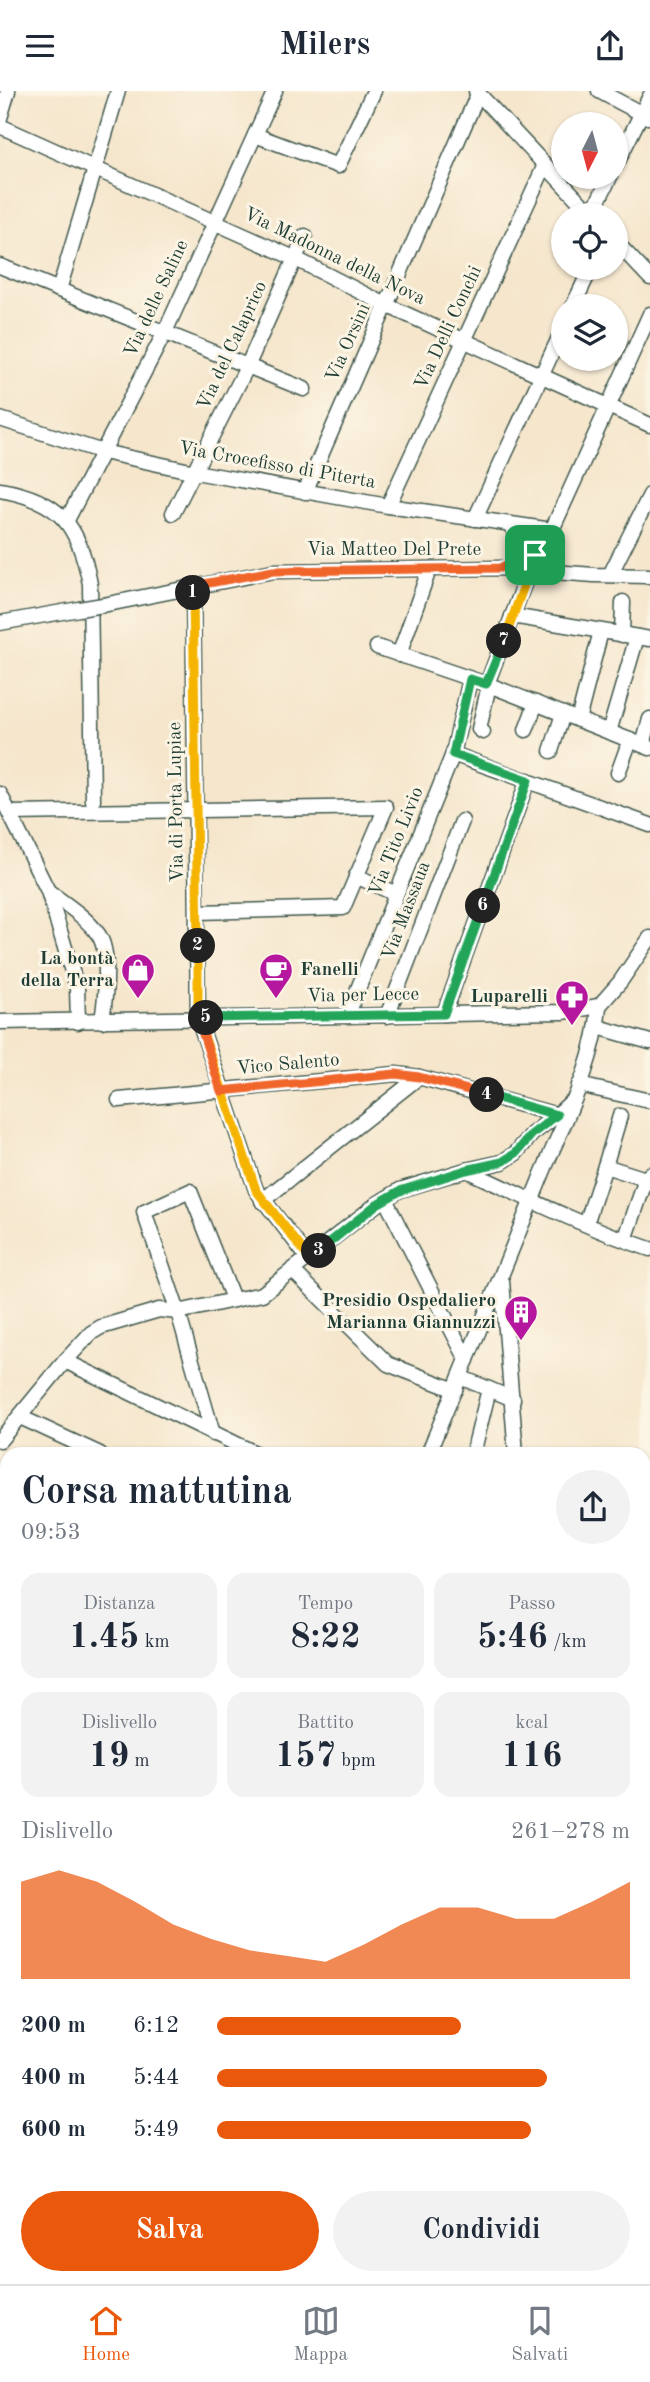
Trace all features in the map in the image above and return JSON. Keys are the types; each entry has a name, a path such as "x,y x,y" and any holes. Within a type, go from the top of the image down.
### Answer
{"street":[{"path":"0,118 8,91"},
{"path":"58,290 118,91"},
{"name":"Via delle Saline","path":"67,520 165,332 275,91"},
{"path":"255,135 338,166 374,91"},
{"path":"599,91 646,116"},
{"path":"477,92 580,203"},
{"name":"Via Orsini","path":"305,492 477,92"},
{"path":"628,145 646,116 650,96"},
{"name":"Via Madonna della Nova","path":"0,126 295,258 386,305 650,425"},
{"name":"Via Delli Conchi","path":"388,506 545,165"},
{"name":"Via del Calaprico","path":"173,513 247,367 305,236"},
{"path":"628,255 650,278"},
{"path":"0,266 304,389"},
{"path":"483,732 479,729 488,685 535,555 552,530 650,314"},
{"path":"475,519 551,354"},
{"name":"Via Crocefisso di Piterta","path":"0,419 103,452 195,472 388,506 552,530"},
{"path":"0,490 39,500 67,520 85,555 90,585 93,801"},
{"path":"610,575 650,495"},
{"path":"510,525 526,548 535,555"},
{"name":"Via Matteo Del Prete","path":"500,568 523,557 535,555"},
{"name":"Via Matteo Del Prete","path":"0,623 273,571 500,568 650,576"},
{"path":"400,655 429,570"},
{"name":"Via di Porta Lupiae","path":"193,586 198,1018 256,1190 309,1258"},
{"path":"609,732 636,637 623,602"},
{"path":"512,616 636,637"},
{"path":"578,720 600,635"},
{"path":"377,647 488,685 641,744"},
{"name":"Via Tito Livio","path":"347,1016 453,754 470,679"},
{"path":"526,730 536,703"},
{"path":"551,751 563,714"},
{"path":"618,773 641,744 650,719"},
{"path":"453,754 650,825"},
{"path":"444,1014 528,780"},
{"path":"0,794 48,891 77,988 78,1022"},
{"path":"11,813 386,807 343,908 198,912"},
{"name":"Via Massaua","path":"387,1016 462,821"},
{"path":"356,876 397,894"},
{"path":"48,891 83,918 100,936 107,981 102,1021"},
{"path":"431,1447 502,1279 576,1092 597,1027 599,1006 620,982 650,937"},
{"name":"Via per Lecce","path":"0,1022 563,1012 599,1006"},
{"path":"597,1027 650,1042"},
{"name":"Vico Salento","path":"119,1100 396,1074 419,1077 557,1115"},
{"path":"262,1201 419,1077"},
{"path":"576,1092 650,1101"},
{"path":"0,1440 91,1333 102,1327 159,1310 178,1312 262,1294 385,1199 400,1191 466,1170 502,1162 516,1153 532,1134 557,1115 576,1092"},
{"path":"586,1224 620,1116"},
{"path":"605,1165 648,1176 625,1240"},
{"path":"466,1170 532,1201 650,1249"},
{"path":"213,1434 178,1312 144,1212 190,1191 233,1299"},
{"path":"385,1199 467,1360"},
{"path":"292,1270 388,1364 457,1384 489,1389 513,1399"},
{"path":"502,1279 516,1447"},
{"path":"65,1361 242,1447"},
{"path":"475,1447 489,1389"},
{"path":"20,1417 85,1447"}],"place":[{"name":"La bontà della Terra","path":"138,1000"},
{"name":"Fanelli","path":"276,1000"},
{"name":"Luparelli","path":"572,1027"},
{"name":"Presidio Ospedaliero Marianna Giannuzzi","path":"521,1342"}],"route":[{"path":"535,555 486,684 470,679 453,754 528,780 444,1014 198,1018 221,1091 396,1074 419,1077 557,1115 532,1134 516,1153 502,1162 466,1170 400,1191 377,1204 309,1258 256,1190 221,1091 198,1018 193,586 273,571 500,568 523,557 535,555"}]}
